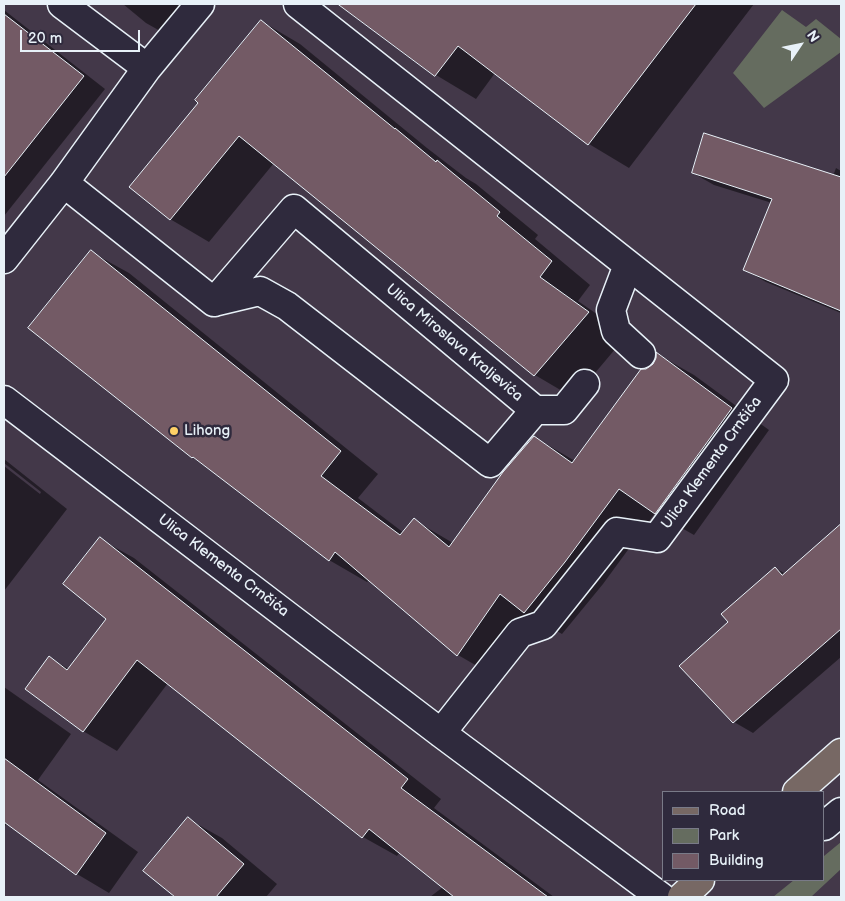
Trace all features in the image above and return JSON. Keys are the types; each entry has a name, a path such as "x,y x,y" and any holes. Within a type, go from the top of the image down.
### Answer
{"main road":[{"path":"798,791 841,753"},
{"path":"682,897 699,881"}],"street":[{"path":"62,4 147,68"},
{"path":"4,260 64,183 147,68 200,4"},
{"path":"298,4 628,265 612,310 616,331 641,354"},
{"path":"64,183 214,302"},
{"name":"Ulica Miroslava Kraljevića","path":"294,209 535,410 490,464 287,306 260,291 214,302 294,209"},
{"name":"Ulica Klementa Crnčića","path":"441,733 520,633 543,625 617,532 656,538 774,380 628,265"},
{"path":"535,410 564,410 585,384"},
{"name":"Ulica Klementa Crnčića","path":"4,400 441,733 661,897"},
{"path":"825,825 841,812"}],"green space":[{"path":"782,10 806,27 816,19 841,39 841,52 764,108 733,73"},
{"path":"841,842 841,869 811,897 773,897 793,881 825,881 825,855"}],"building":[{"path":"338,4 696,4 588,145 458,46 435,76"},
{"path":"4,14 84,76 4,177"},
{"path":"261,20 500,212 497,216 552,261 540,277 589,312 534,376 239,136 170,220 129,187 198,103 195,100"},
{"path":"704,133 841,177 841,311 743,270 772,199 692,173"},
{"path":"91,250 341,451 321,476 400,535 414,518 449,547 503,472 534,436 572,463 641,369 646,369 653,364 656,352 732,408 655,514 619,489 565,562 524,613 500,594 457,656 335,552 329,561 192,458 28,328"},
{"path":"841,524 841,629 733,723 679,666 728,622 721,614 775,567 782,575"},
{"path":"100,537 408,779 401,788 548,897 454,897 369,829 362,838 137,660 83,732 25,689 49,656 67,670 106,619 63,584"},
{"path":"4,758 106,833 76,875 4,822"},
{"path":"188,817 244,864 216,897 175,897 143,871"}],"place":[{"name":"Lihong","path":"174,431"}]}
